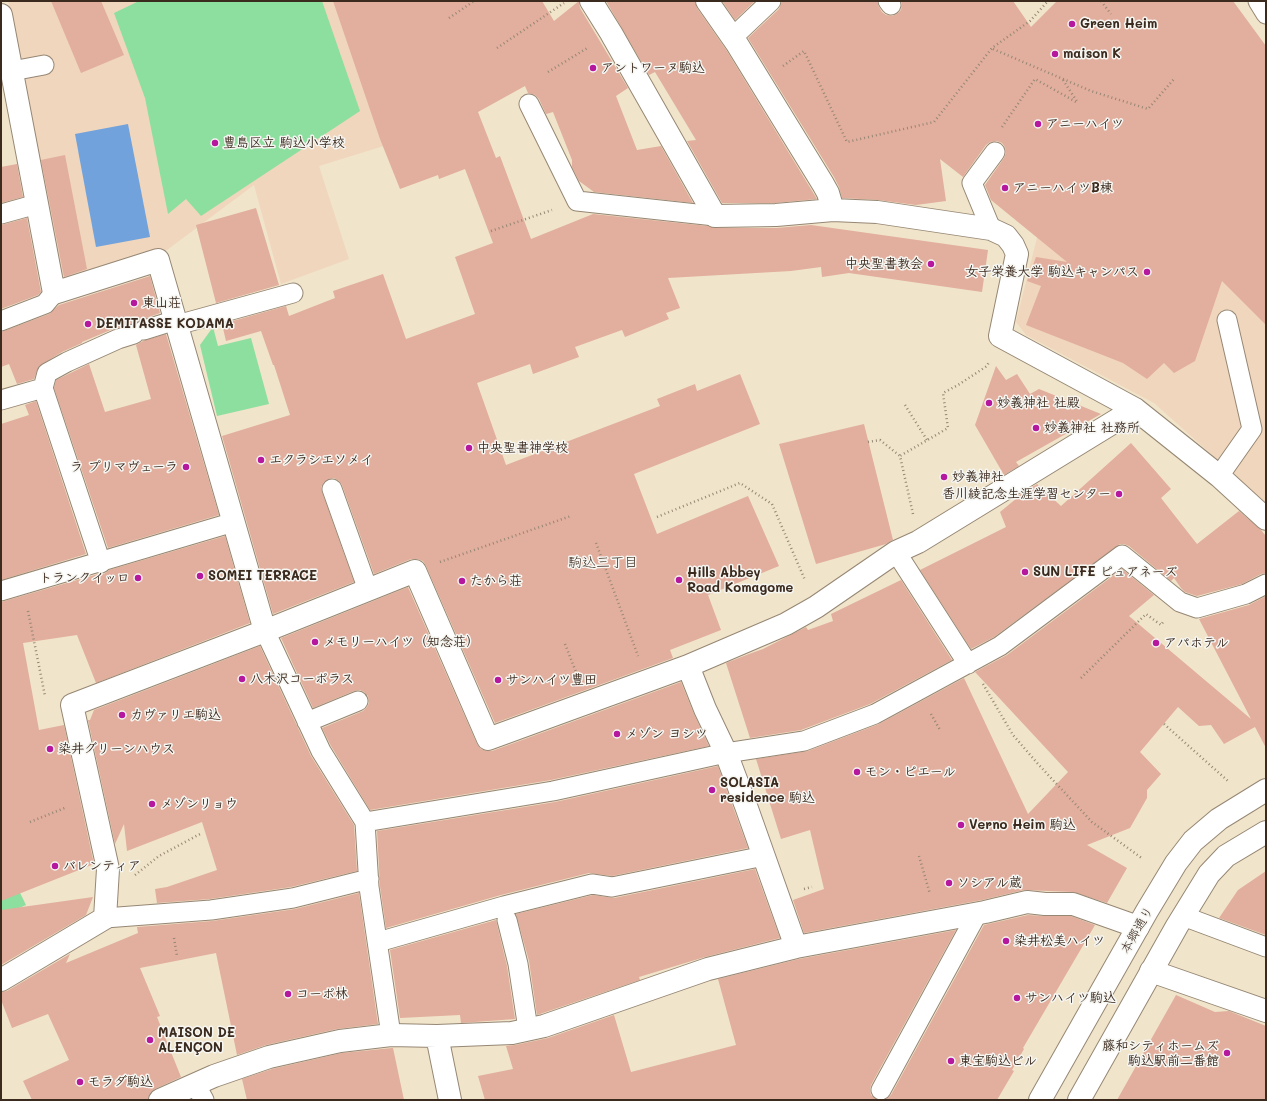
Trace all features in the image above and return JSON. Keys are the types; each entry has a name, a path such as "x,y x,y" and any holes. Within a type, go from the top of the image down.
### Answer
{"street":[{"path":"590,1 611,33 715,216 833,210 877,212 991,229 1006,236 1013,244 1017,254 1000,333 1135,409 1219,476 1266,519"},
{"path":"707,1 732,38 828,192 833,210"},
{"path":"1,15 54,293 158,260 265,631"},
{"path":"1,980 106,908 108,869 72,705 265,631 415,571 488,739 688,666 786,624 816,606 896,552 918,542 1135,409"},
{"path":"688,666 705,709 726,753 796,947"},
{"name":"本郷通り","path":"1040,1100 1176,863 1193,841 1219,819 1266,790"},
{"path":"1079,1100 1151,971 1208,874 1226,856 1266,832"},
{"path":"160,1100 200,1092 214,1076 269,1057 340,1041 391,1035 437,1036 512,1033 528,1030 544,1026 708,969 796,947 977,914 1027,902 1045,904 1073,904 1138,927"},
{"path":"1151,971 1266,1011"},
{"path":"437,1036 450,1100"}],"lane":[{"path":"732,38 771,1"},
{"path":"1258,1 1266,14"},
{"path":"12,71 44,65"},
{"path":"529,104 577,201 715,216"},
{"path":"991,229 972,184 995,152"},
{"path":"1,214 37,204"},
{"path":"1,321 45,304 54,293"},
{"path":"100,562 43,388 47,373 118,339 139,332 293,293"},
{"path":"1219,476 1252,429 1227,320"},
{"path":"1,400 43,388"},
{"path":"332,489 368,590"},
{"path":"1,591 234,522"},
{"path":"896,552 969,664"},
{"path":"365,822 553,791 726,753 804,741 875,714 1000,646 1122,555 1180,602 1196,608 1246,594 1266,584"},
{"path":"265,631 321,750 365,822 369,879 391,1035"},
{"path":"307,722 358,701"},
{"path":"378,942 504,906 592,884 612,887 764,856"},
{"path":"106,908 211,910 293,898 369,879"},
{"path":"881,1090 977,914"},
{"path":"1183,916 1266,948"},
{"path":"507,920 518,964 528,1030"}],"path":[{"path":"449,18 474,1"},
{"path":"497,48 568,1"},
{"path":"760,83 804,51 847,142 934,122 992,48 1030,21 1048,1"},
{"path":"1101,1 1111,14"},
{"path":"548,72 611,33"},
{"path":"992,48 1091,91 1148,109 1174,80"},
{"path":"995,152 992,143 1035,79 1078,103 1063,79"},
{"path":"491,231 551,210"},
{"path":"900,456 948,428 943,393 987,366 1000,333"},
{"path":"905,405 927,440"},
{"path":"868,442 880,440 900,456 912,511"},
{"path":"657,517 740,483 772,504 816,606"},
{"path":"415,571 571,516"},
{"path":"596,543 647,681"},
{"path":"27,608 48,710 72,705"},
{"path":"1082,678 1146,614 1161,625"},
{"path":"565,644 588,703"},
{"path":"969,664 1013,735 1038,764 1092,822 1143,858"},
{"path":"1164,724 1228,781"},
{"path":"30,822 92,797"},
{"path":"106,908 159,856 200,834"},
{"path":"919,856 931,897"}],"shaded area":[{"name":"豊島区立 駒込小学校","path":"8,1 429,1 468,120 319,166 349,259 281,284 254,185 167,250 69,279 62,274 16,35"},
{"name":"女子栄養大学 駒込キャンパス","path":"1047,198 1266,223 1266,503 1154,403 1026,335 1016,322"}],"green space":[{"path":"139,1 322,1 360,111 201,216 186,199 168,214 145,98 114,13"},
{"path":"213,327 218,346 251,338 269,404 217,416 200,345"},
{"path":"1,854 26,905 1,916"}],"water":[{"path":"128,124 150,237 96,247 75,134"}],"building":[{"path":"51,1 101,1 124,55 81,73"},
{"path":"333,1 542,1 554,21 579,1 580,8 628,88 616,96 637,150 661,146 693,203 594,192 579,181 572,167 572,160 553,112 546,114 539,99 535,95 528,93 525,86 478,112 496,158 500,156 531,239 593,214 715,228 776,228 811,225 988,250 982,292 849,273 822,277 821,267 791,271 668,278 680,308 666,313 669,319 625,337 622,330 575,347 579,357 533,374 530,364 477,383 506,465 660,406 657,399 695,384 697,391 740,374 760,424 634,474 657,534 748,496 779,566 708,595 721,630 670,650 673,658 495,723 423,561 411,559 374,574 342,485 334,478 324,482 321,487 354,582 273,614 222,436 290,415 261,331 226,341 222,324 286,306 289,316 335,298 333,291 383,274 406,339 475,314 455,257 493,243 465,169 439,179 438,175 400,189 380,139"},
{"path":"606,1 695,1 697,8 727,51 817,199 775,203 722,203 687,141 696,140 655,72 649,75"},
{"path":"722,1 755,1 735,20"},
{"path":"782,1 877,1 882,12 886,15 892,16 901,10 901,1 1013,1 1031,27 1057,1 1233,1 1266,46 1266,325 1222,281 1195,361 1174,373 1164,363 1147,379 1123,363 1026,325 1041,286 1027,281 1036,257 1067,262 991,200 985,185 1004,158 1006,153 1005,147 1002,143 997,141 990,142 986,145 963,177 940,159 946,201 916,205 878,200 842,198 834,177 748,38 779,9"},
{"path":"65,155 87,269 64,277 41,160"},
{"path":"17,164 23,197 1,203 1,167"},
{"path":"256,208 279,285 216,303 196,225"},
{"path":"27,218 41,292 38,295 1,309 1,225"},
{"path":"150,276 160,313 135,323 113,329 62,352 39,366 34,379 17,384 9,364 1,367 1,332 49,314 59,305"},
{"path":"166,334 219,515 108,548 54,388 56,380 89,364 105,412 151,399 136,345 143,341"},
{"name":"妙義神社 社務所","path":"996,366 1006,380 1017,374 1030,394 1039,389 1101,414 1016,462 1019,466 1004,475 975,425"},
{"path":"36,401 86,554 1,580 1,424 29,415 25,405"},
{"path":"864,424 893,540 886,544 816,564 779,444"},
{"path":"1131,443 1171,489 1161,498 1197,544 1239,511 1261,530 1266,536 1266,573 1242,584 1197,596 1185,592 1174,578 1171,581 1129,546 1120,544 994,637 971,649 920,570 1006,527 1000,512 1017,498 1016,497 1037,484 1061,506"},
{"path":"225,536 250,623 96,683 77,635 23,643 39,730 64,725 94,864 1,901 1,602 98,574 104,574 109,570"},
{"path":"1122,569 1154,595 1129,616 1251,719 1199,619 1249,605 1266,596 1266,748 1255,727 1224,744 1211,725 1199,726 1178,707 1140,752 1161,774 1147,790 1147,798 1130,828 1087,845 1127,868 1107,903 1073,892 1024,890 982,900 804,933 793,900 824,889 810,830 781,839 756,759 808,751 879,724 964,678 1028,814 1068,772 975,672 1007,655"},
{"path":"901,580 952,660 870,704 801,730 750,738 726,663 763,649 806,627 808,630 833,621 831,614"},
{"path":"408,587 477,744 481,749 492,751 681,682 709,746 551,780 370,810 331,746 322,728 363,711 369,703 368,696 360,690 354,691 313,708 281,638"},
{"path":"260,646 311,756 354,825 357,871 291,887 210,899 157,903 155,889 167,887 217,870 202,822 127,851 124,824 115,844 88,720 90,720 94,710"},
{"path":"718,766 748,848 612,876 589,873 501,895 386,928 380,886 377,831 555,802"},
{"path":"755,869 780,938 705,957 639,977 640,980 537,1015 529,961 516,914 593,895 614,898"},
{"path":"1266,871 1266,935 1219,918 1238,890"},
{"path":"359,893 378,1024 337,1029 266,1045 237,1055 216,953 140,968 160,1016 157,1017 181,1077 155,1089 150,1093 148,1100 32,1100 23,1081 69,1060 48,1014 12,1028 1,1000 1,992 7,991 70,954 66,963 138,933 137,927 212,921 295,909"},
{"path":"93,897 86,915 1,965 1,910"},
{"path":"1028,915 1071,916 1095,925 1023,1048 1024,1049 1012,1070 1014,1071 997,1100 885,1100 891,1095 984,925"},
{"path":"496,920 507,966 515,1019 461,1023 460,1015 400,1018 390,950"},
{"path":"956,930 871,1085 871,1095 877,1100 485,1100 478,1076 513,1069 506,1046 548,1038 614,1015 631,1072 736,1045 718,979 799,959"},
{"path":"1176,995 1215,1012 1229,1011 1266,1026 1266,1100 1117,1100"},
{"path":"393,1048 404,1100 247,1100 242,1079 272,1069 342,1053"}],"place":[{"name":"Green Heim","path":"1072,24"},
{"name":"maison K","path":"1055,54"},
{"name":"アントワーヌ駒込","path":"593,68"},
{"name":"アニーハイツ","path":"1038,124"},
{"name":"豊島区立 駒込小学校","path":"215,143"},
{"name":"アニーハイツB棟","path":"1005,188"},
{"name":"中央聖書教会","path":"931,264"},
{"name":"女子栄養大学 駒込キャンパス","path":"1147,272"},
{"name":"東山荘","path":"134,303"},
{"name":"DEMITASSE KODAMA","path":"88,324"},
{"name":"妙義神社 社殿","path":"989,403"},
{"name":"妙義神社 社務所","path":"1036,428"},
{"name":"中央聖書神学校","path":"469,448"},
{"name":"エクラシエソメイ","path":"261,460"},
{"name":"ラ プリマヴェーラ","path":"186,467"},
{"name":"妙義神社","path":"944,477"},
{"name":"香川綾記念生涯学習センター","path":"1119,494"},
{"name":"SUN LIFE ピュアネーズ","path":"1025,572"},
{"name":"SOMEI TERRACE","path":"200,576"},
{"name":"トランクイッロ","path":"138,578"},
{"name":"Hills Abbey Road Komagome","path":"679,580"},
{"name":"たから荘","path":"462,581"},
{"name":"メモリーハイツ（知念荘）","path":"315,642"},
{"name":"アパホテル","path":"1156,643"},
{"name":"八木沢コーポラス","path":"242,679"},
{"name":"サンハイツ豊田","path":"498,680"},
{"name":"カヴァリエ駒込","path":"122,715"},
{"name":"メゾン ヨシツ","path":"617,734"},
{"name":"染井グリーンハウス","path":"50,749"},
{"name":"モン・ピエール","path":"857,772"},
{"name":"SOLASIA residence 駒込","path":"712,790"},
{"name":"メゾンリョウ","path":"152,804"},
{"name":"Verno Heim 駒込","path":"961,825"},
{"name":"バレンティア","path":"55,866"},
{"name":"ソシアル蔵","path":"949,883"},
{"name":"染井松美ハイツ","path":"1006,941"},
{"name":"コーポ林","path":"288,994"},
{"name":"サンハイツ駒込","path":"1017,998"},
{"name":"MAISON DE ALENÇON","path":"150,1040"},
{"name":"藤和シティホームズ 駒込駅前二番館","path":"1227,1053"},
{"name":"東宝駒込ビル","path":"951,1061"},
{"name":"モラダ駒込","path":"80,1082"}],"district":[{"name":"駒込三丁目","path":"603,563"}]}
